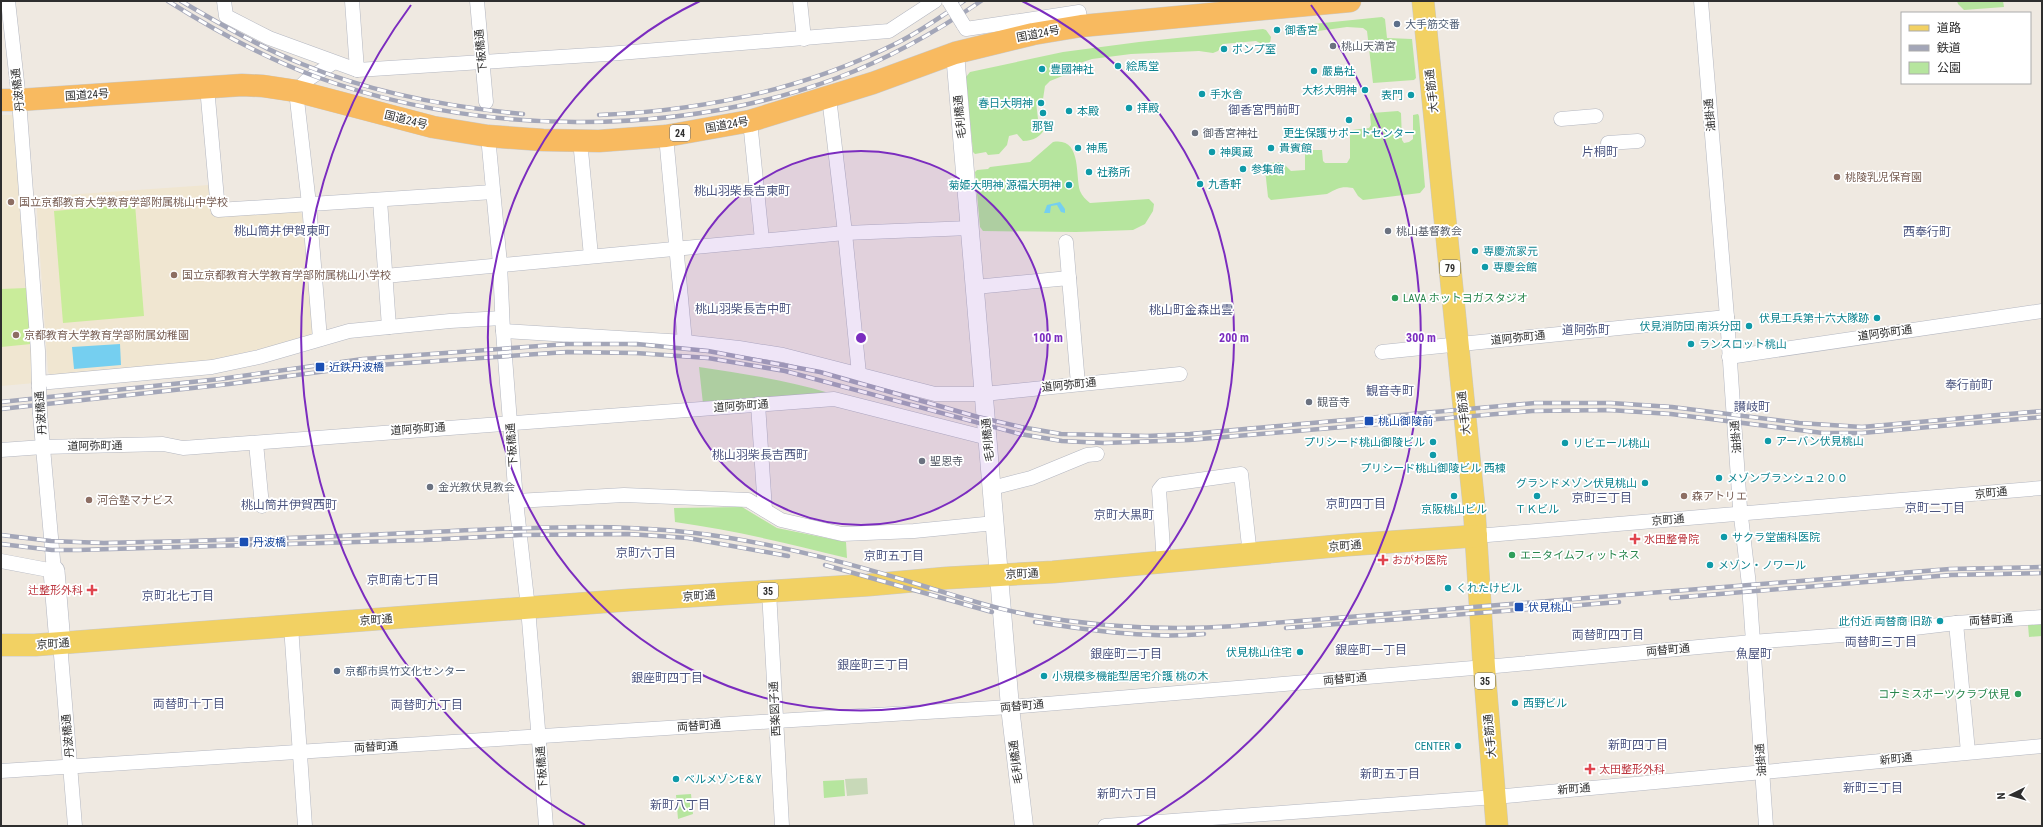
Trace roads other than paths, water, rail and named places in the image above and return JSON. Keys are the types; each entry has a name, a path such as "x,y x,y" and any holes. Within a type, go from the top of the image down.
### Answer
{"highway":[{"name":"国道24号","path":"10,100 207,87 263,86 296,91 411,122 488,136 543,140 580,140 666,136 750,122 873,83 955,53 1033,34 1081,26 1350,1"}],"main road":[{"name":"大手筋通","path":"1423,1 1476,536 1484,667 1498,826"},
{"name":"京町通","path":"1,645 60,643 1164,563 1476,536"},
{"name":"丹波橋通","path":"54,571 60,643"}],"street":[{"name":"丹波橋通","path":"8,1 10,100 38,351 40,414 54,571"},
{"path":"224,1 226,16 269,38 357,70 482,63 804,39 889,31 935,1"},
{"path":"352,1 357,70"},
{"name":"下板橋通","path":"477,1 486,102"},
{"path":"800,1 804,39"},
{"path":"949,1 966,29 1079,12 1081,26"},
{"name":"油掛通","path":"1701,1 1727,317 1741,514 1749,585 1766,826"},
{"name":"毛利橋通","path":"955,53 1010,708 1024,826"},
{"path":"320,339 309,204 296,91 307,80 333,62"},
{"path":"207,87 218,210 493,192"},
{"path":"829,97 845,233 859,374"},
{"path":"1561,119 1596,116"},
{"path":"750,122 762,240"},
{"name":"下板橋通","path":"488,136 500,264 502,324 516,501 540,737 546,826"},
{"path":"666,136 677,248 684,342"},
{"path":"580,140 591,256"},
{"path":"1608,143 1638,141"},
{"path":"380,200 389,327"},
{"path":"385,276 500,264 845,233 970,228"},
{"path":"1066,242 1078,384"},
{"path":"975,287 1069,278"},
{"name":"道阿弥町通","path":"1729,357 2042,311"},
{"name":"道阿弥町通","path":"1382,352 1727,317"},
{"name":"道阿弥町通","path":"39,385 212,367 259,357 350,332 389,327 502,324 684,342 783,355 935,394 984,394 1180,374"},
{"name":"道阿弥町通","path":"1,450 43,447 163,444 183,448 408,429 511,424 834,398 988,438"},
{"path":"758,404 765,510"},
{"path":"256,443 262,506"},
{"path":"992,488 1031,478 1087,455 1097,454"},
{"path":"1164,563 1159,490 1163,485 1241,474 1250,555"},
{"name":"京町通","path":"1476,536 2042,488"},
{"path":"516,501 624,495 748,500 781,520 842,534 914,531 995,523"},
{"path":"1,561 54,571"},
{"name":"西楽図子通","path":"769,591 782,826"},
{"name":"両替町通","path":"1,771 776,721 1010,708 1752,642 1882,632 1956,623 2042,617"},
{"path":"1956,623 1968,752"},
{"path":"291,626 305,826"},
{"name":"丹波橋通","path":"60,643 75,826"},
{"name":"新町通","path":"1105,826 1495,796 2042,746"}],"water":[{"path":"1060,202 1065,209 1065,213 1061,212 1057,205 1051,206 1050,213 1044,213 1047,205"},
{"path":"120,344 121,365 74,369 72,347"}],"railway":[{"path":"168,1 258,52 295,69 377,96 442,110 508,119 576,122 643,120 709,111 774,98 856,71 929,34 981,1"},
{"path":"181,1 256,43 302,64 356,83 383,91 439,103 523,114"},
{"path":"599,115 676,109 752,95 789,85 826,73 897,43 964,1"},
{"path":"1,402 220,379 363,359 567,344 637,344 708,351 820,372 978,417 1061,434 1147,436 1190,434 1535,403 1611,403 1672,407 1799,423 1862,427 2042,411"},
{"path":"1,409 229,384 364,366 567,352 636,353 708,358 785,371 1020,434 1062,441 1104,443 1189,440 1532,411 1609,410 1671,414 1823,433 1862,433 2042,417"},
{"path":"1,535 51,541 104,543 294,538 552,527 659,530 724,537 784,548 873,571 1017,613 1107,625 1158,628 1236,626 1950,569 2042,567"},
{"path":"1,544 52,550 78,550 425,540 520,535 628,534 688,538 788,556"},
{"path":"825,565 992,612"},
{"path":"1671,598 1951,575 2042,573"},
{"path":"1286,628 1619,602"},
{"path":"1035,622 1098,631 1141,635 1204,634"}],"place":[{"name":"大手筋交番","path":"1397,24"},
{"name":"御香宮","path":"1277,30"},
{"name":"桃山天満宮","path":"1333,46"},
{"name":"ポンプ室","path":"1224,49"},
{"name":"絵馬堂","path":"1118,66"},
{"name":"豊國神社","path":"1042,69"},
{"name":"嚴島社","path":"1314,71"},
{"name":"大杉大明神","path":"1365,90"},
{"name":"手水舎","path":"1202,94"},
{"name":"表門","path":"1411,95"},
{"name":"春日大明神","path":"1041,103"},
{"name":"拝殿","path":"1129,108"},
{"name":"本殿","path":"1069,111"},
{"name":"那智","path":"1043,113"},
{"name":"更生保護サポートセンター","path":"1349,120"},
{"name":"御香宮神社","path":"1195,133"},
{"name":"神馬","path":"1078,148"},
{"name":"貴賓館","path":"1271,148"},
{"name":"神輿蔵","path":"1212,152"},
{"name":"参集館","path":"1243,169"},
{"name":"社務所","path":"1089,172"},
{"name":"桃陵乳児保育園","path":"1837,177"},
{"name":"九香軒","path":"1200,184"},
{"name":"菊姫大明神 源福大明神","path":"1069,185"},
{"name":"国立京都教育大学教育学部附属桃山中学校","path":"11,202"},
{"name":"桃山基督教会","path":"1388,231"},
{"name":"専慶流家元","path":"1475,251"},
{"name":"専慶会館","path":"1485,267"},
{"name":"国立京都教育大学教育学部附属桃山小学校","path":"174,275"},
{"name":"LAVA ホットヨガスタジオ","path":"1395,298"},
{"name":"伏見工兵第十六大隊跡","path":"1877,318"},
{"name":"伏見消防団 南浜分団","path":"1749,326"},
{"name":"京都教育大学教育学部附属幼稚園","path":"16,335"},
{"name":"ランスロット桃山","path":"1691,344"},
{"name":"近鉄丹波橋","path":"320,367"},
{"name":"観音寺","path":"1309,402"},
{"name":"桃山御陵前","path":"1369,421"},
{"name":"アーバン伏見桃山","path":"1768,441"},
{"name":"プリシード桃山御陵ビル","path":"1433,442"},
{"name":"リビエール桃山","path":"1565,443"},
{"name":"プリシード桃山御陵ビル 西棟","path":"1433,455"},
{"name":"聖恩寺","path":"922,461"},
{"name":"メゾンブランシュ２００","path":"1719,478"},
{"name":"グランドメゾン伏見桃山","path":"1645,483"},
{"name":"金光教伏見教会","path":"430,487"},
{"name":"京阪桃山ビル","path":"1454,496"},
{"name":"ＴＫビル","path":"1537,496"},
{"name":"森アトリエ","path":"1684,496"},
{"name":"河合塾マナビス","path":"89,500"},
{"name":"サクラ堂歯科医院","path":"1724,537"},
{"name":"水田整骨院","path":"1635,539"},
{"name":"丹波橋","path":"244,542"},
{"name":"エニタイムフィットネス","path":"1512,555"},
{"name":"おがわ医院","path":"1383,560"},
{"name":"メゾン・ノワール","path":"1710,565"},
{"name":"くれたけビル","path":"1448,588"},
{"name":"辻整形外科","path":"92,590"},
{"name":"伏見桃山","path":"1519,607"},
{"name":"此付近 両替商 旧跡","path":"1940,621"},
{"name":"伏見桃山住宅","path":"1300,652"},
{"name":"京都市呉竹文化センター","path":"337,671"},
{"name":"小規模多機能型居宅介護 桃の木","path":"1044,676"},
{"name":"コナミスポーツクラブ伏見","path":"2018,694"},
{"name":"西野ビル","path":"1515,703"},
{"name":"CENTER","path":"1458,746"},
{"name":"太田整形外科","path":"1590,769"},
{"name":"ベルメゾンE＆Y","path":"676,779"}],"district":[{"name":"御香宮門前町","path":"1264,110"},
{"name":"片桐町","path":"1600,152"},
{"name":"桃山羽柴長吉東町","path":"742,191"},
{"name":"桃山筒井伊賀東町","path":"282,231"},
{"name":"西奉行町","path":"1927,232"},
{"name":"桃山羽柴長吉中町","path":"743,309"},
{"name":"桃山町金森出雲","path":"1191,310"},
{"name":"道阿弥町","path":"1586,330"},
{"name":"奉行前町","path":"1969,385"},
{"name":"観音寺町","path":"1390,391"},
{"name":"讃岐町","path":"1752,407"},
{"name":"桃山羽柴長吉西町","path":"760,455"},
{"name":"京町三丁目","path":"1602,498"},
{"name":"京町四丁目","path":"1356,504"},
{"name":"桃山筒井伊賀西町","path":"289,505"},
{"name":"京町二丁目","path":"1935,508"},
{"name":"京町大黒町","path":"1124,515"},
{"name":"京町六丁目","path":"646,553"},
{"name":"京町五丁目","path":"894,556"},
{"name":"京町南七丁目","path":"403,580"},
{"name":"京町北七丁目","path":"178,596"},
{"name":"両替町四丁目","path":"1608,635"},
{"name":"両替町三丁目","path":"1881,642"},
{"name":"銀座町一丁目","path":"1371,650"},
{"name":"銀座町二丁目","path":"1126,654"},
{"name":"魚屋町","path":"1754,654"},
{"name":"銀座町三丁目","path":"873,665"},
{"name":"銀座町四丁目","path":"667,678"},
{"name":"両替町十丁目","path":"189,704"},
{"name":"両替町九丁目","path":"427,705"},
{"name":"新町四丁目","path":"1638,745"},
{"name":"新町五丁目","path":"1390,774"},
{"name":"新町三丁目","path":"1873,788"},
{"name":"新町六丁目","path":"1127,794"},
{"name":"新町八丁目","path":"680,805"}]}
